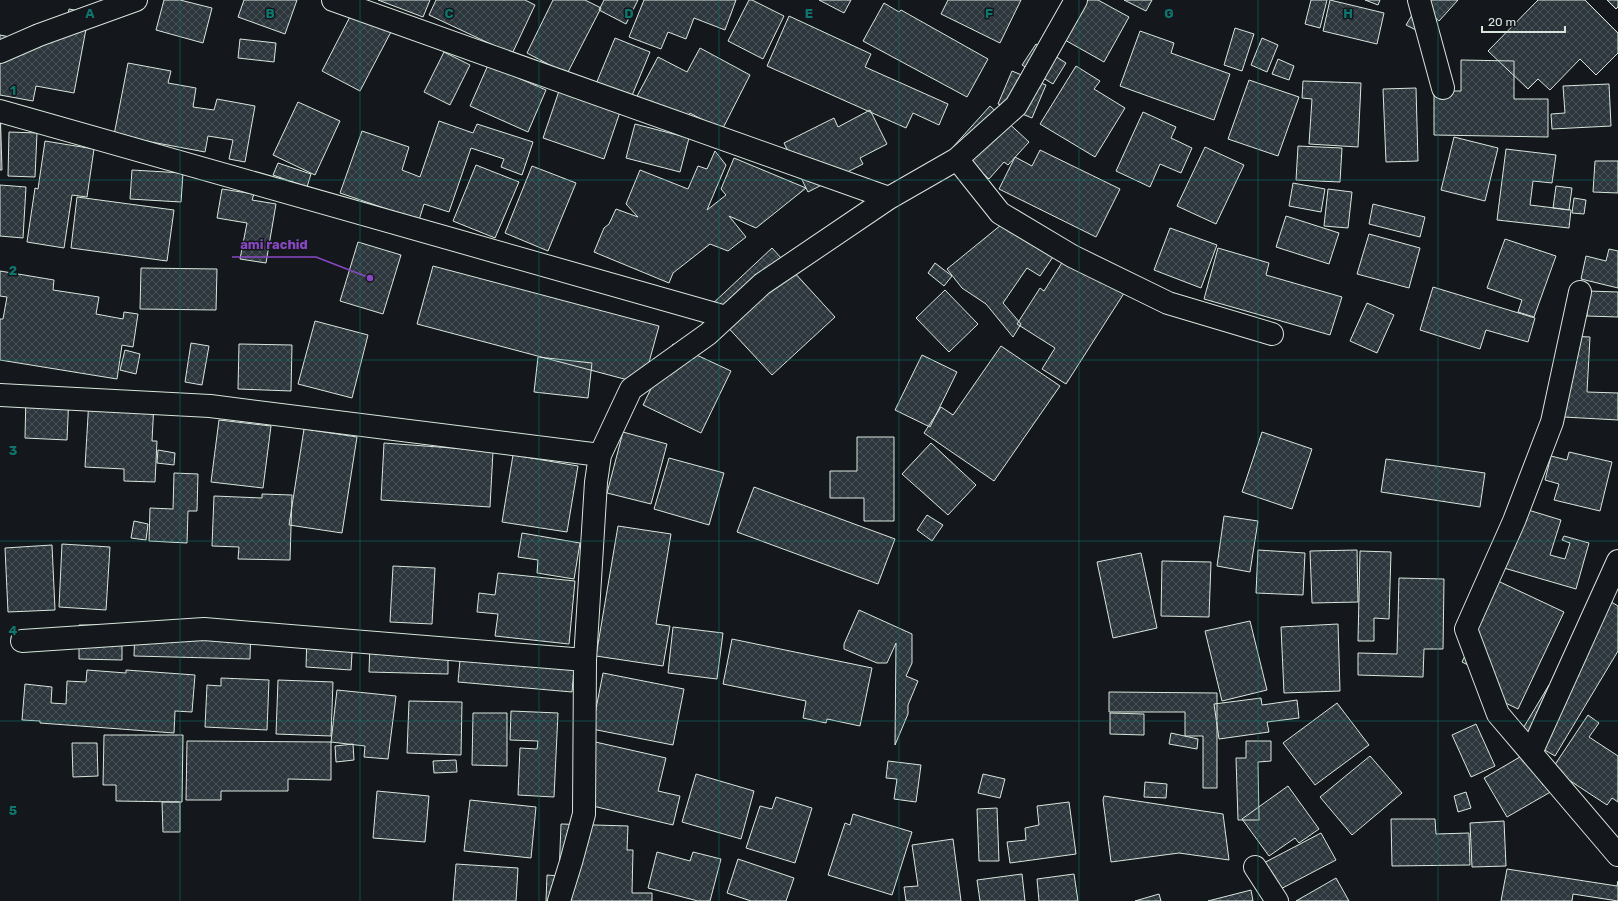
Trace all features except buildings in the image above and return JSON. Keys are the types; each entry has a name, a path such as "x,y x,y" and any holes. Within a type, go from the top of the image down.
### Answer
{"street":[{"path":"0,52 39,35 136,0"},
{"path":"333,0 890,198"},
{"path":"559,901 584,814 585,660 596,482 600,455 631,389 708,334 762,284 890,198 957,159 1016,106 1076,0"},
{"path":"1419,0 1443,88"},
{"path":"0,111 726,317"},
{"path":"957,159 1000,213 1072,256 1168,303 1272,334"},
{"path":"1580,292 1552,422 1514,521 1466,629 1498,714 1618,855"},
{"path":"0,395 210,406 600,455"},
{"path":"1531,753 1618,561"},
{"path":"22,641 204,629 585,660"},
{"path":"1255,867 1277,901"}],"place":[{"name":"ami rachid","path":"370,278"}]}
